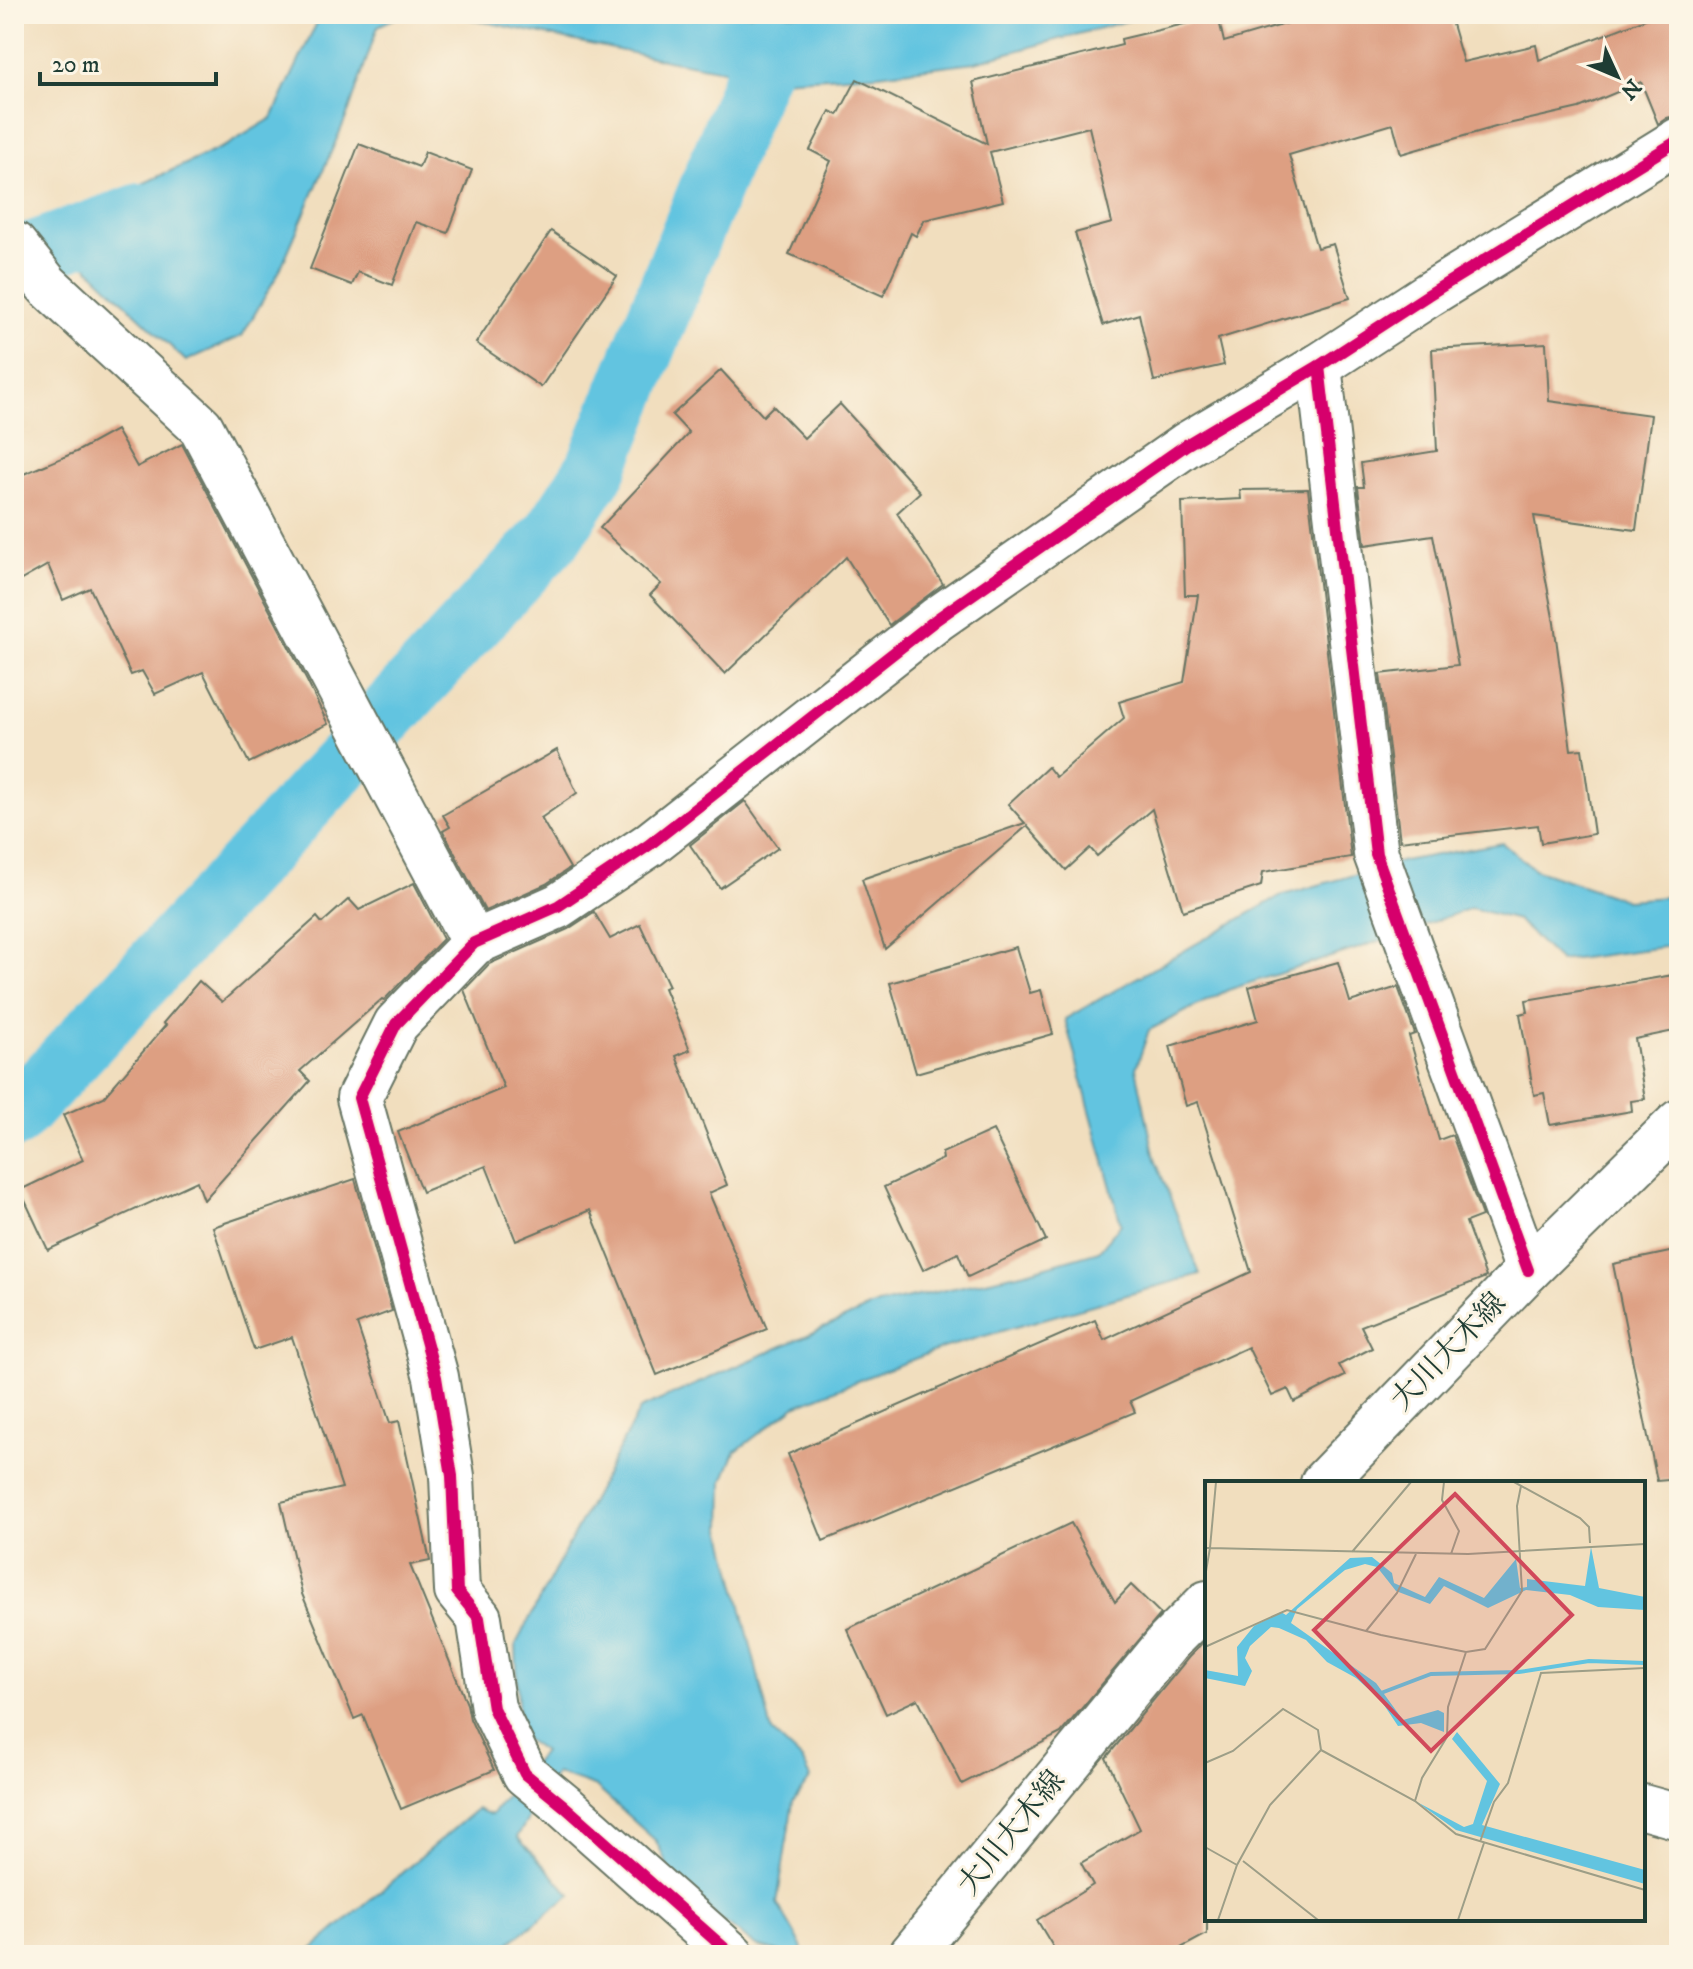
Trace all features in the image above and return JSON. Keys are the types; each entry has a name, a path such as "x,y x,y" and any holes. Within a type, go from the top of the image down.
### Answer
{"street":[{"path":"732,1955 525,1774 493,1708 479,1618 457,1591 452,1476 436,1377 359,1098 396,1024 474,943 558,906 636,854 949,611 1186,445 1319,366 1679,140"},
{"path":"14,244 47,285 201,427 474,943"},
{"path":"1319,366 1376,854 1528,1270"},
{"name":"大川大木線","path":"1325,1481 1528,1270 1679,1122"},
{"name":"大川大木線","path":"911,1955 1169,1641 1205,1605"},
{"path":"1645,1808 1679,1817"}],"water":[{"path":"321,14 404,14 378,26 349,111 279,272 242,336 186,361 46,228 227,145 272,118"},
{"path":"447,14 1152,14 975,62 878,74 779,80 656,58"},
{"path":"1502,843 1534,869 1626,900 1679,896 1679,945 1560,961 1517,920 1471,908 1228,990 1149,1030 1136,1068 1155,1159 1200,1274 943,1348 867,1377 795,1406 735,1452 723,1481 722,1529 772,1732 802,1760 811,1778 793,1802 777,1903 803,1948 799,1955 757,1946 720,1919 674,1880 656,1841 596,1787 556,1773 517,1837 571,1895 494,1955 305,1955 477,1809 491,1815 543,1752 519,1735 516,1644 640,1409 873,1306 1026,1272 1099,1251 1121,1224 1065,1019 1280,896 1403,861"}],"building":[{"path":"1319,14 1449,14 1463,62 1536,45 1539,60 1658,14 1679,14 1679,115 1658,124 1641,82 1579,108 1499,126 1401,154 1393,124 1289,155 1317,248 1333,244 1350,298 1218,339 1224,365 1154,381 1139,314 1103,325 1075,233 1112,223 1089,127 990,152 1003,201 924,220 916,236 911,233 883,296 789,254 831,161 810,150 830,111 838,115 857,79 987,144 973,82 1122,45 1121,39 1218,16 1224,42"},
{"path":"359,144 419,167 425,152 472,170 448,233 416,222 392,285 358,272 352,285 310,269"},
{"path":"551,231 617,276 541,387 476,343"},
{"path":"1546,343 1549,401 1651,415 1636,530 1534,516 1554,623 1571,750 1582,749 1594,834 1541,843 1538,825 1400,841 1380,674 1458,665 1433,535 1365,545 1358,487 1364,487 1361,463 1437,451 1432,349"},
{"path":"721,370 763,416 773,406 804,438 840,404 920,492 897,513 943,584 889,625 846,557 725,674 650,595 661,584 600,528 689,433 672,415"},
{"path":"116,430 137,467 182,444 328,724 249,763 203,672 155,694 142,671 131,675 90,588 63,600 48,565 14,584 14,478 76,452"},
{"path":"1308,489 1351,857 1263,872 1261,886 1183,911 1152,809 1097,856 1090,848 1066,870 1027,826 885,949 862,879 1025,823 1008,804 1048,767 1056,777 1124,718 1119,702 1184,682 1198,595 1185,595 1182,502 1241,499 1240,490"},
{"path":"557,750 577,793 541,818 570,868 546,884 485,911 443,831 450,827 443,815"},
{"path":"745,801 778,848 720,888 690,845"},
{"path":"414,883 443,939 384,1000 300,1071 310,1081 204,1200 197,1181 48,1250 20,1190 83,1160 63,1115 104,1097 199,981 222,1002 317,917 322,923 349,899 359,910"},
{"path":"594,912 610,939 640,924 669,986 664,988 690,1050 676,1056 727,1185 709,1193 767,1329 657,1375 590,1210 516,1241 486,1166 422,1192 398,1132 504,1088 464,990 489,964 568,929"},
{"path":"1016,947 1030,993 1041,990 1053,1034 916,1073 890,983"},
{"path":"1338,962 1350,1002 1398,987 1415,1034 1409,1036 1439,1140 1452,1135 1482,1216 1466,1222 1486,1277 1361,1326 1372,1348 1339,1365 1345,1376 1294,1402 1288,1389 1272,1396 1248,1347 1130,1401 1135,1412 823,1541 788,1454 1095,1320 1104,1340 1251,1272 1198,1102 1186,1106 1170,1046 1258,1020 1249,987"},
{"path":"1679,974 1679,1030 1635,1039 1645,1099 1631,1101 1632,1111 1550,1125 1544,1093 1534,1095 1520,1014 1528,1012 1526,1000"},
{"path":"993,1130 1046,1240 968,1277 958,1253 923,1270 884,1187 943,1159 942,1153"},
{"path":"355,1179 392,1311 357,1324 390,1423 399,1421 430,1561 410,1565 467,1704 470,1719 494,1770 401,1809 363,1715 354,1719 302,1594 281,1502 342,1488 292,1337 254,1350 213,1227"},
{"path":"1679,1250 1679,1479 1657,1481 1613,1264"},
{"path":"1071,1523 1115,1602 1131,1585 1161,1614 1061,1733 962,1784 918,1699 886,1714 847,1629"},
{"path":"1205,1640 1207,1934 1168,1955 1058,1955 1037,1920 1093,1885 1081,1863 1140,1829 1106,1758"}],"waterway":[{"path":"14,1118 553,535 596,469 770,40"},
{"path":"14,259 141,214"}],"cycle path":[{"path":"732,1955 525,1774 493,1708 479,1618 457,1591 452,1476 436,1377 359,1098 396,1024 474,943 558,906 649,845 937,619 1186,445 1319,366 1679,140"},
{"path":"1319,366 1376,854 1528,1270"}]}
